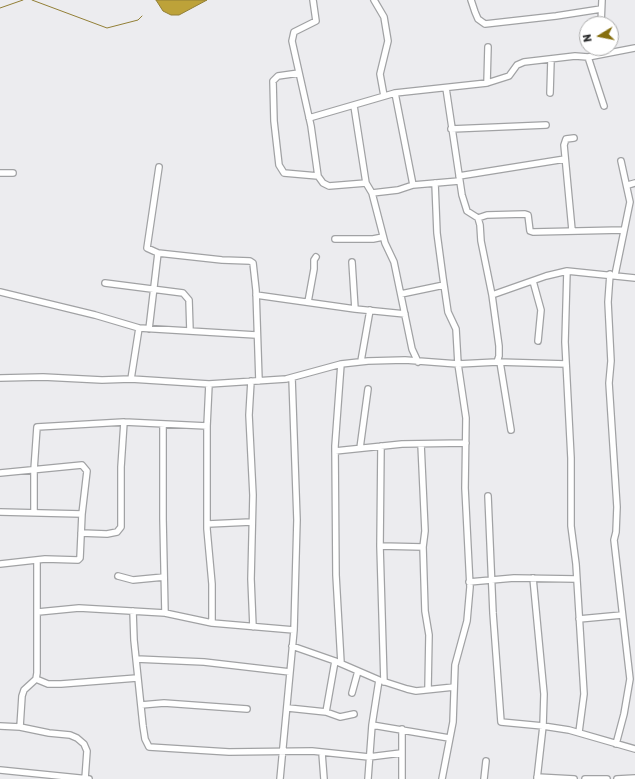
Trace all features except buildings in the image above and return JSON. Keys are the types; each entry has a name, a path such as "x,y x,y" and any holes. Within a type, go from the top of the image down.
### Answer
{"street":[{"path":"312,0 316,21 294,32 293,48 309,118 318,176 323,183 329,186 366,183"},
{"path":"374,0 384,17 388,41 380,70 384,96"},
{"path":"471,0 474,12 478,19 485,24 601,9"},
{"path":"601,16 602,0"},
{"path":"487,83 488,47"},
{"path":"619,50 635,48"},
{"path":"309,118 395,93 487,83 509,76 517,65 524,62 575,56 588,57 604,106"},
{"path":"550,93 551,60"},
{"path":"299,73 278,76 273,81 274,121 279,164 284,173 318,176"},
{"path":"446,88 459,179 467,211 478,218 492,295 499,356 498,362 511,430"},
{"path":"395,93 413,185"},
{"path":"354,106 366,183 372,193 383,237 394,262 412,349 418,362"},
{"path":"451,129 546,125"},
{"path":"572,230 564,142 566,139 574,138"},
{"path":"372,193 398,190 413,185 459,179 565,159"},
{"path":"616,744 624,714 630,679 614,540 616,532 617,507 609,383 611,362 608,302 613,274 629,209 628,186 622,161"},
{"path":"159,167 146,245 149,250 158,253 222,260 250,261 254,267 256,295 258,381"},
{"path":"0,173 13,173"},
{"path":"435,183 437,233 448,312 456,329 458,364 466,418 465,488 470,582 469,611 455,665 453,722 442,779"},
{"path":"628,186 635,183"},
{"path":"478,218 487,215 525,214 528,216 530,231 623,230"},
{"path":"335,239 365,240 383,237"},
{"path":"149,329 158,253"},
{"path":"308,302 314,269 314,260 316,257"},
{"path":"352,262 355,309"},
{"path":"492,295 567,271 613,274 635,278"},
{"path":"567,271 566,364 572,458 571,526 584,694 579,732"},
{"path":"533,281 541,310 538,341"},
{"path":"105,283 154,288 178,292 187,296 189,300 190,331"},
{"path":"401,294 444,285"},
{"path":"0,292 95,314 139,328 256,336"},
{"path":"256,295 355,309 405,314"},
{"path":"362,361 370,310"},
{"path":"131,379 139,328"},
{"path":"0,378 42,377 102,380 131,379 209,384 292,378 340,364 362,361 405,360 458,364 498,362 566,364"},
{"path":"326,712 338,662 335,428 340,364"},
{"path":"280,779 288,708 294,630 297,520 292,378"},
{"path":"251,381 248,415 253,495 251,522 253,627"},
{"path":"209,384 207,426 208,524 212,623"},
{"path":"360,448 368,389"},
{"path":"34,513 34,470 37,427 124,422 207,426"},
{"path":"81,533 107,534 120,531 121,467 124,422"},
{"path":"163,425 165,613"},
{"path":"335,451 381,446 466,443"},
{"path":"421,444 425,531 423,547 425,611 429,635 428,689"},
{"path":"368,779 372,725 382,681 380,546 381,446"},
{"path":"0,473 82,465 87,471 82,514 80,558 78,560 37,560 0,564"},
{"path":"488,496 491,580 501,722 543,726 579,732 635,749"},
{"path":"0,512 82,514"},
{"path":"208,524 251,522"},
{"path":"380,546 423,547"},
{"path":"20,727 22,696 24,690 36,679 38,612 37,560"},
{"path":"118,576 133,580 164,577"},
{"path":"470,582 514,578 576,579"},
{"path":"533,578 543,676 543,726 537,778 574,779"},
{"path":"38,612 79,608 165,613 212,623 294,630"},
{"path":"133,611 137,678 145,739 149,747 229,752 283,751 369,757 401,753"},
{"path":"579,619 622,615"},
{"path":"292,646 338,662 382,681 407,689 416,690 454,687"},
{"path":"136,660 204,662 290,672"},
{"path":"352,693 358,671"},
{"path":"36,679 48,684 61,684 137,678"},
{"path":"141,705 164,703 247,709"},
{"path":"288,708 326,712 340,717 354,714"},
{"path":"372,725 449,738"},
{"path":"0,726 20,727 49,733 70,735 77,738 84,744 87,751 85,779"},
{"path":"402,729 402,779"},
{"path":"322,753 324,779"},
{"path":"484,779 486,761"},
{"path":"0,770 89,779"},
{"path":"617,779 635,778"},
{"path":"585,779 607,779"}],"shaded area":[{"path":"156,0 207,0 179,15 171,15 163,11"}],"waterway":[{"path":"0,8 23,0"},
{"path":"32,0 107,28 138,20 142,16"}]}
